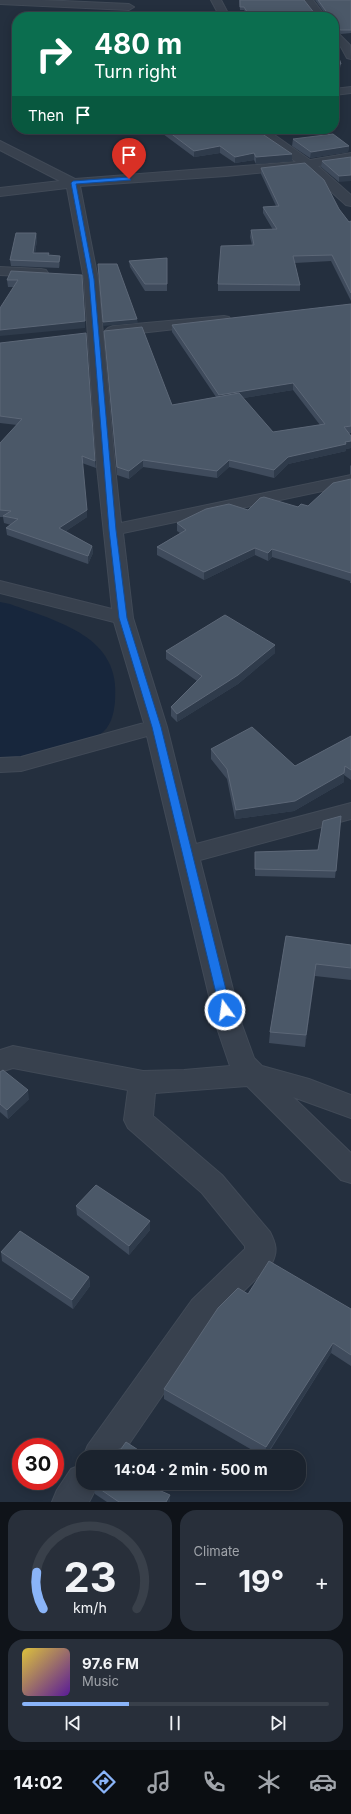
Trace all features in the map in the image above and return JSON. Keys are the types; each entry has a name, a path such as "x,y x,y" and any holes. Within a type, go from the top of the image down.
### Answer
{"street":[{"path":"216,0 222,12"},
{"path":"308,0 317,12"},
{"path":"2,4 129,8"},
{"path":"339,40 345,45 351,56"},
{"path":"339,91 351,90"},
{"path":"265,134 308,165 351,202"},
{"path":"0,145 73,183"},
{"path":"0,192 27,190 73,183 246,172 308,165 351,157"},
{"path":"73,183 89,334 123,618 156,727 229,1026 242,1062 253,1075 351,1171"},
{"path":"0,271 53,274"},
{"path":"89,334 240,318"},
{"path":"112,530 351,480"},
{"path":"0,587 123,618"},
{"path":"0,765 21,764 156,727"},
{"path":"187,855 351,811"},
{"path":"0,1061 13,1057 143,1082 184,1081 253,1075 309,1090 351,1107"},
{"path":"105,1450 203,1310 261,1254 259,1241 212,1184 138,1120 143,1082"},
{"path":"69,1502 77,1490"}],"water":[{"path":"0,602 10,604 66,625 98,646 108,661 114,679 114,710 109,724 103,732 90,740 65,748 0,762"}],"building":[{"path":"240,0 304,0 313,12 247,12 244,7 240,7"},
{"path":"318,0 351,0 351,30 339,29 339,12 327,12"},
{"path":"172,134 262,134 292,154 256,157 254,153 235,157 220,146 194,151"},
{"path":"333,134 349,146 311,152 293,139"},
{"path":"351,157 351,175 339,176 322,161"},
{"path":"305,163 324,180 339,209 349,222 351,221 351,293 332,255 293,256 300,285 218,284 221,246 254,245 251,230 277,229 263,207 279,206 261,168"},
{"path":"16,233 36,233 33,253 49,253 48,255 60,256 59,262 10,260"},
{"path":"167,258 167,284 145,284 129,261"},
{"path":"98,264 117,264 137,319 103,322"},
{"path":"11,271 82,275 85,321 0,330 0,308 18,280 7,280"},
{"path":"351,304 351,426 344,427 351,436 351,441 345,442 346,444 288,457 274,470 229,460 217,471 143,460 129,471 117,467 104,331 142,327 172,405 239,393 273,432 325,424 293,383 219,395 172,325"},
{"path":"86,333 95,461 82,456 87,510 59,528 92,546 88,556 6,528 18,519 3,516 11,511 0,510 0,443 22,419 0,416 0,343"},
{"path":"351,479 351,573 272,549 268,553 255,548 204,572 157,547 186,530 177,523 206,509 229,504 248,510 260,498 264,497 298,507 301,504 308,506 333,483"},
{"path":"225,615 275,645 238,675 177,714 171,707 202,676 166,651"},
{"path":"252,727 295,766 351,736 351,770 345,766 344,773 295,801 236,810 227,769 211,749"},
{"path":"341,816 336,871 255,869 255,852 318,850 323,821"},
{"path":"286,936 351,945 351,968 316,964 306,1035 270,1032"},
{"path":"3,1070 28,1090 7,1110 0,1104 0,1072"},
{"path":"96,1185 150,1221 129,1246 76,1206"},
{"path":"20,1231 89,1277 72,1300 1,1252"},
{"path":"269,1261 351,1309 351,1355 333,1343 266,1447 164,1389 218,1308 238,1288 248,1294"},
{"path":"126,1442 138,1450 115,1450 121,1449"},
{"path":"101,1490 159,1490 170,1495 166,1502 119,1502"}],"route":[{"path":"129,179 73,183 92,279 112,530 123,618 156,727 225,1010"}]}
